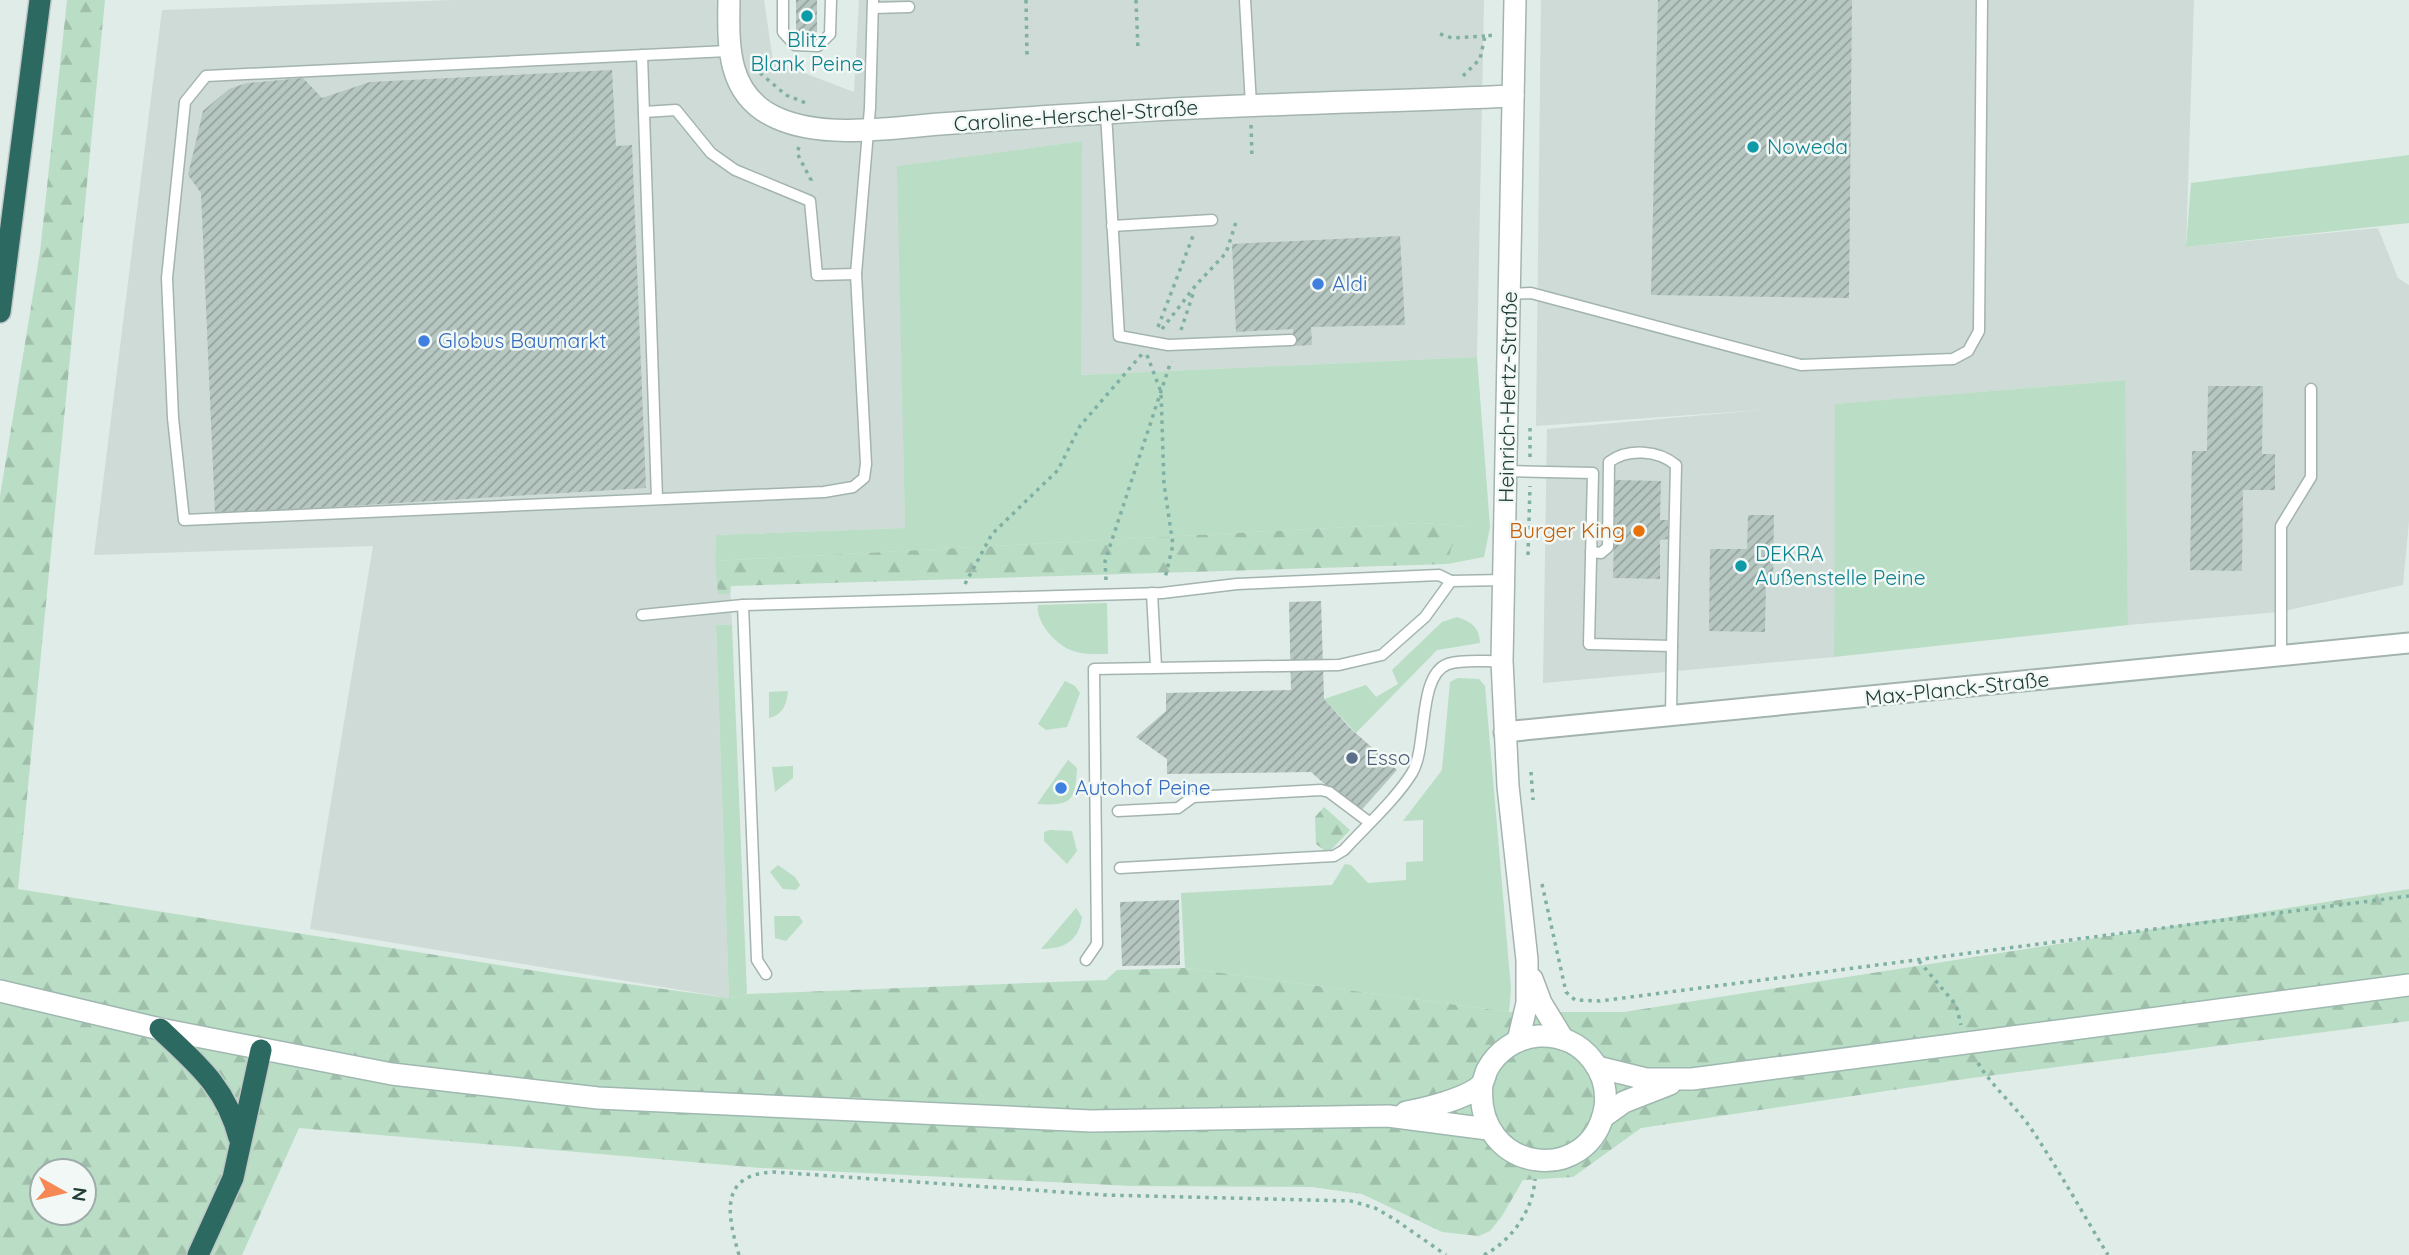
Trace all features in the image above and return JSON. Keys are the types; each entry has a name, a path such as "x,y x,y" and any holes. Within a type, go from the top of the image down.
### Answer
{"highway":[{"path":"0,312 40,0"},
{"path":"160,1029 217,1086 232,1110 240,1142"},
{"path":"198,1254 233,1178 261,1050"}],"main road":[{"name":"Caroline-Herschel-Straße","path":"729,0 728,51 735,74 749,99 776,118 805,127 869,129 1106,113 1513,96"},
{"name":"Heinrich-Hertz-Straße","path":"1515,0 1502,661 1504,732 1527,960 1527,1003 1518,1041"},
{"name":"Heinrich-Hertz-Straße","path":"1527,960 1541,1003 1563,1039"},
{"path":"1597,1067 1646,1079 1692,1079 2409,985"},
{"path":"0,991 160,1029 405,1076 598,1098 1091,1121 1388,1116 1488,1129"},
{"path":"1548,1036 1563,1039 1582,1050 1597,1067 1606,1100 1603,1117 1596,1132 1570,1155 1536,1161 1508,1151 1488,1129 1481,1107 1482,1084 1495,1058 1518,1041 1548,1036"},
{"path":"1603,1117 1647,1091 1692,1079"},
{"path":"1388,1116 1442,1103 1482,1084"}],"street":[{"name":"Max-Planck-Straße","path":"1504,732 1671,718 2409,643"}],"lane":[{"path":"783,0 783,32 795,45 818,46 830,34 831,0"},
{"path":"1245,0 1251,106"},
{"path":"1509,294 1531,293 1801,365 1953,359 1968,351 1979,331 1982,0"},
{"path":"728,51 206,76 185,102 167,278 173,418 184,520 824,492 853,487 864,478 866,434 856,274 869,129 873,4 909,8"},
{"path":"642,55 657,499"},
{"path":"644,112 676,110 711,153 735,170 807,199 813,204 817,275 856,274"},
{"path":"1106,113 1119,336 1176,344 1291,340"},
{"path":"1112,226 1212,220"},
{"path":"2281,656 2281,526 2311,477 2311,389"},
{"path":"1591,552 1601,553 1608,547 1609,462 1621,453 1663,454 1676,465 1671,718"},
{"path":"1507,471 1593,473 1589,644 1672,646"},
{"path":"642,615 743,605 1157,593 1237,583 1439,575 1451,581 1504,580"},
{"path":"1086,960 1097,944 1094,669 1339,665 1382,655 1424,617 1451,581"},
{"path":"1156,667 1157,593"},
{"path":"743,605 757,960 766,974"},
{"path":"1120,867 1334,856 1344,850 1412,772 1420,751 1428,689 1436,674 1447,664 1502,661"},
{"path":"1118,811 1178,807 1193,797 1321,790 1329,792 1369,822"}],"path":[{"path":"1026,0 1027,55"},
{"path":"1136,0 1138,50"},
{"path":"1440,34 1452,38 1514,34"},
{"path":"1453,78 1463,76 1480,59 1485,36"},
{"path":"756,64 760,73 786,95 809,104"},
{"path":"1251,106 1252,158"},
{"path":"805,127 797,153 811,180 807,199"},
{"path":"1152,342 1196,285 1226,253 1237,219"},
{"path":"1152,342 1180,263 1200,220"},
{"path":"1107,594 1105,561 1196,285"},
{"path":"958,599 992,534 1058,470 1080,426 1145,350 1161,392 1164,484 1173,545 1157,593"},
{"path":"1531,770 1534,809"},
{"path":"1540,872 1559,971 1566,992 1575,1000 1628,999 2409,896"},
{"path":"1919,961 1956,1005 1967,1045 1988,1079 2010,1100 2032,1130 2108,1255"},
{"path":"1484,1255 1510,1236 1524,1216 1535,1185 1536,1161"},
{"path":"738,1255 729,1203 737,1184 754,1172 1104,1195 1351,1201 1375,1208 1446,1255"}],"shaded area":[{"path":"455,0 764,0 773,61 854,92 859,0 1484,0 1477,357 1080,375 1082,141 898,166 905,528 716,535 715,561 730,586 732,625 716,626 729,998 310,929 373,546 94,555 162,10"},
{"path":"1541,0 2194,0 2186,247 2378,228 2398,278 2409,285 2409,521 2403,585 2279,612 2128,625 2124,380 1836,404 1834,657 1543,683 1547,429 1761,410 1536,426"}],"green space":[{"path":"67,0 105,0 18,889 562,975 729,998 748,994 1106,980 1117,970 1185,968 1509,1012 1624,1012 2409,889 2409,1021 1972,1078 1641,1128 1573,1177 1523,1180 1502,1216 1490,1231 1479,1236 1442,1232 1362,1194 1312,1187 1132,1186 761,1168 299,1128 242,1255 0,1255 0,496 40,252"},
{"path":"1082,141 1081,375 1477,357 1490,527 1484,557 1447,564 1452,546 1467,526 1422,523 715,561 716,535 905,528 897,166"},
{"path":"2409,155 2409,223 2186,247 2191,183"},
{"path":"2125,380 2128,625 1834,657 1835,404"},
{"path":"1422,523 1468,526 1465,542 1452,546 1447,564 731,586 730,594 718,594 715,561"},
{"path":"1107,603 1108,654 1082,653 1067,648 1048,632 1038,612 1038,605"},
{"path":"1457,617 1473,626 1478,632 1480,643 1437,650 1356,733 1324,699 1366,685 1376,697 1398,684 1392,670 1442,622"},
{"path":"716,625 732,625 747,994 729,998"},
{"path":"1458,678 1479,679 1485,686 1511,989 1509,1012 1185,968 1181,893 1332,885 1345,864 1351,865 1368,883 1406,880 1406,862 1423,861 1423,820 1403,821 1442,770 1450,682"},
{"path":"1065,681 1075,686 1080,693 1067,727 1046,730 1038,724"},
{"path":"788,691 783,708 769,718 769,692"},
{"path":"1068,760 1077,768 1073,794 1065,802 1058,804 1037,804"},
{"path":"793,766 793,778 775,792 772,767"},
{"path":"1324,807 1350,830 1328,853 1316,844 1315,817"},
{"path":"1072,831 1077,851 1067,864 1044,841 1044,832"},
{"path":"778,865 795,877 800,885 796,890 783,889 770,872"},
{"path":"1076,908 1082,917 1074,938 1057,947 1041,949"},
{"path":"774,916 799,916 803,922 786,941 775,938"}],"building":[{"name":"Blitz Blank Peine","path":"796,0 817,0 817,32 796,33"},
{"name":"Noweda","path":"1658,0 1852,0 1849,298 1651,295"},
{"name":"Globus Baumarkt","path":"612,70 616,146 632,145 646,488 215,514 201,193 188,175 203,111 229,89 247,83 303,78 322,98 370,82"},
{"name":"Aldi","path":"1400,236 1405,325 1311,327 1312,345 1293,346 1293,329 1236,332 1232,244"},
{"path":"2208,386 2263,386 2262,454 2275,454 2275,490 2243,490 2242,571 2190,570 2192,451 2207,451"},
{"name":"Burger King","path":"1614,480 1661,481 1660,520 1668,520 1668,539 1660,540 1660,579 1613,578 1614,537 1611,537"},
{"name":"DEKRA Außenstelle Peine","path":"1748,515 1774,515 1773,583 1766,583 1765,632 1709,631 1710,549 1747,549"},
{"path":"1321,601 1324,699 1350,728 1397,770 1358,814 1311,772 1167,774 1167,759 1136,737 1166,711 1166,693 1291,690 1289,602"},
{"path":"1179,900 1180,965 1122,966 1120,902"}],"place":[{"name":"Blitz Blank Peine","path":"807,16"},
{"name":"Noweda","path":"1753,147"},
{"name":"Aldi","path":"1318,284"},
{"name":"Globus Baumarkt","path":"424,341"},
{"name":"Burger King","path":"1639,531"},
{"name":"DEKRA Außenstelle Peine","path":"1741,566"},
{"name":"Esso","path":"1352,758"},
{"name":"Autohof Peine","path":"1061,788"}]}
